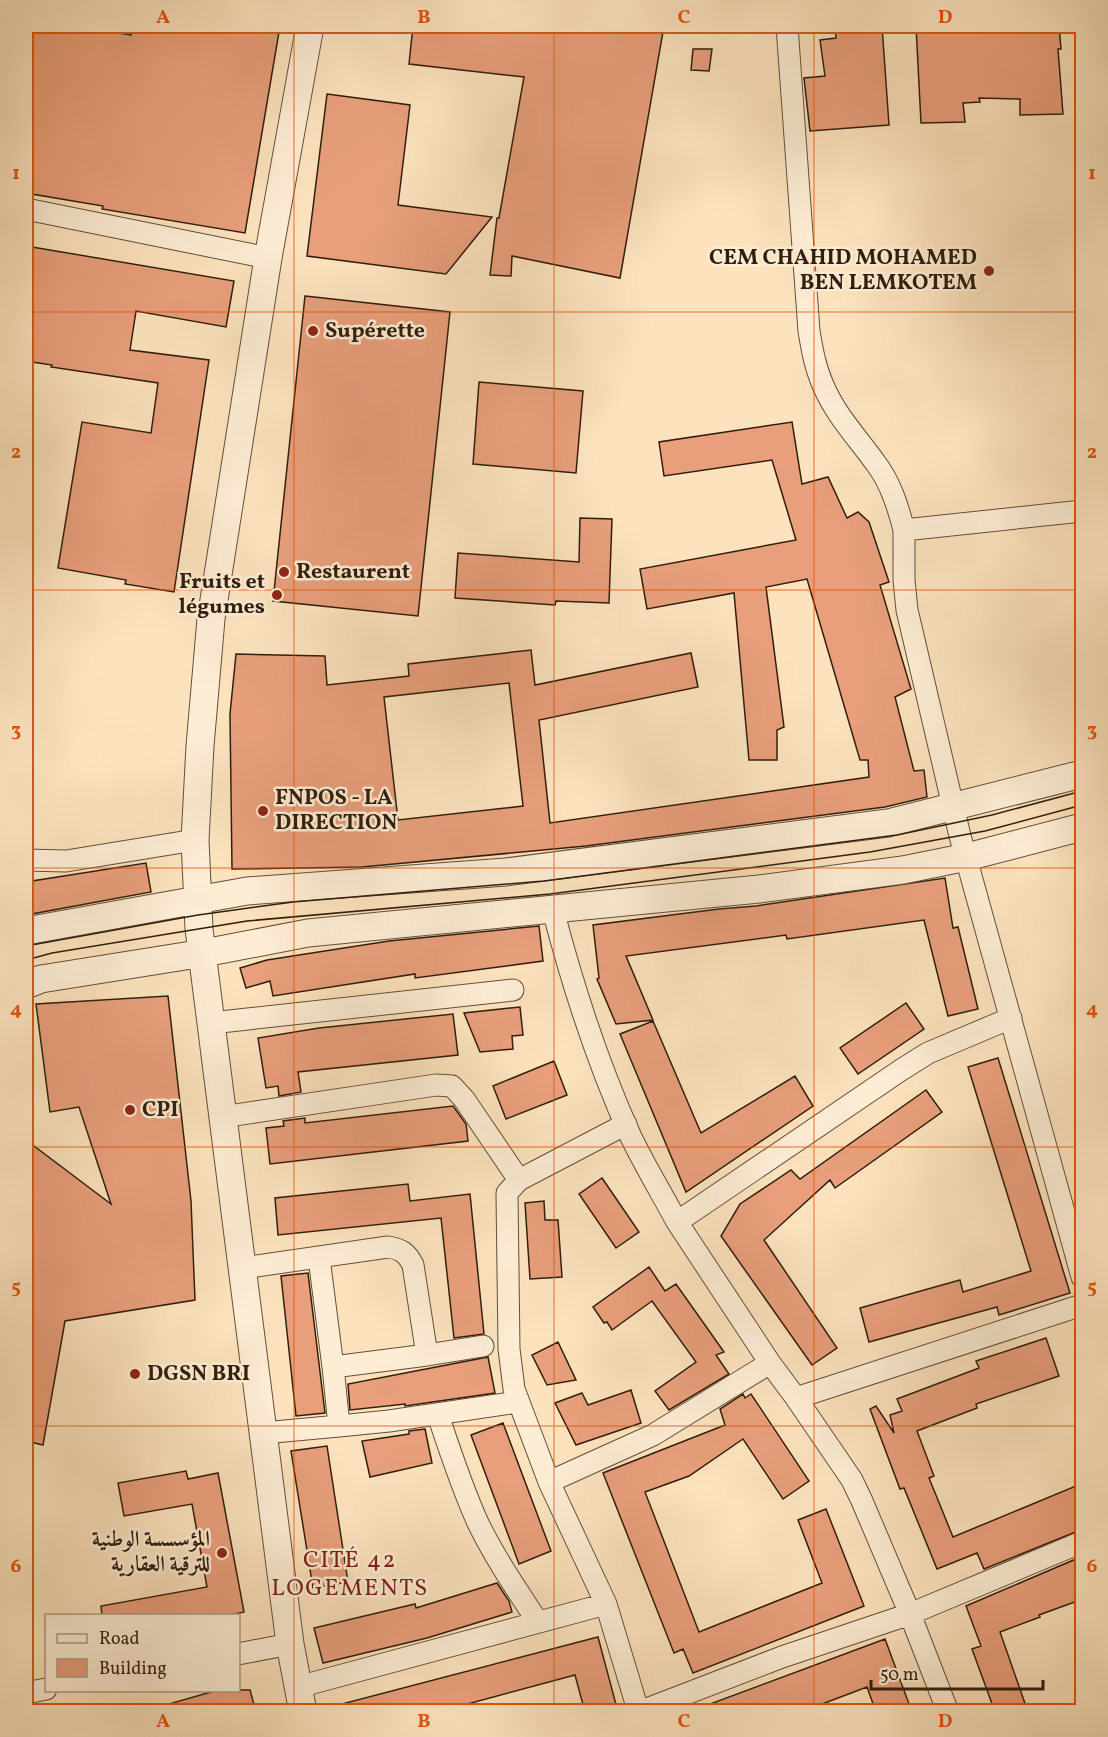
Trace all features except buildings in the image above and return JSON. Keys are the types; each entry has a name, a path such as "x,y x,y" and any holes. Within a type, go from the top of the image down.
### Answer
{"street":[{"path":"310,26 268,258 211,619 200,746 195,840 197,900 222,1117 290,1644 301,1699 538,1622 606,1604"},
{"path":"787,26 809,330 813,357 822,384 836,410 886,479 897,506 904,530 904,580 907,610 954,808 1083,1277"},
{"path":"26,209 268,258"},
{"path":"904,530 1083,511"},
{"path":"26,931 247,891 506,872 888,823 1083,774"},
{"path":"26,985 41,979 204,953 308,933 759,889 903,870 967,857 1083,827"},
{"path":"26,860 66,861 195,840"},
{"path":"553,910 587,1023 626,1124 677,1222 770,1363 852,1480 910,1614 948,1712"},
{"path":"211,1023 513,990"},
{"path":"677,1222 900,1070 928,1053 1011,1018"},
{"path":"222,1117 367,1094 448,1085 456,1089 464,1099 519,1180"},
{"path":"626,1124 519,1180 510,1189 506,1197 509,1349 510,1367 518,1402 549,1482 606,1604 639,1711 782,1657 910,1614 1083,1542"},
{"path":"242,1268 388,1248 405,1252 415,1273 427,1355"},
{"path":"320,1258 339,1426"},
{"path":"796,1398 1083,1305"},
{"path":"333,1367 483,1346"},
{"path":"549,1482 653,1435 770,1363"},
{"path":"263,1433 438,1415 518,1402"},
{"path":"438,1415 478,1523 492,1551 538,1622"},
{"path":"240,1654 290,1644"},
{"path":"26,1693 45,1689"}],"tram line":[{"path":"26,946 198,915 293,902 544,881 897,835 992,815 1082,791"},
{"path":"26,960 52,953 247,921 550,894 870,852 985,831 1082,805"}],"place":[{"name":"CEM CHAHID MOHAMED BEN LEMKOTEM","path":"989,271"},
{"name":"Supérette","path":"313,331"},
{"name":"Restaurent","path":"284,572"},
{"name":"Fruits et légumes","path":"277,595"},
{"name":"FNPOS - LA DIRECTION","path":"263,811"},
{"name":"CPI","path":"130,1110"},
{"name":"DGSN BRI","path":"135,1374"},
{"name":"المؤسسسة الوطنية للترقية العقارية","path":"222,1553"}],"district":[{"name":"CITÉ 42 LOGEMENTS","path":"350,1575"}]}
